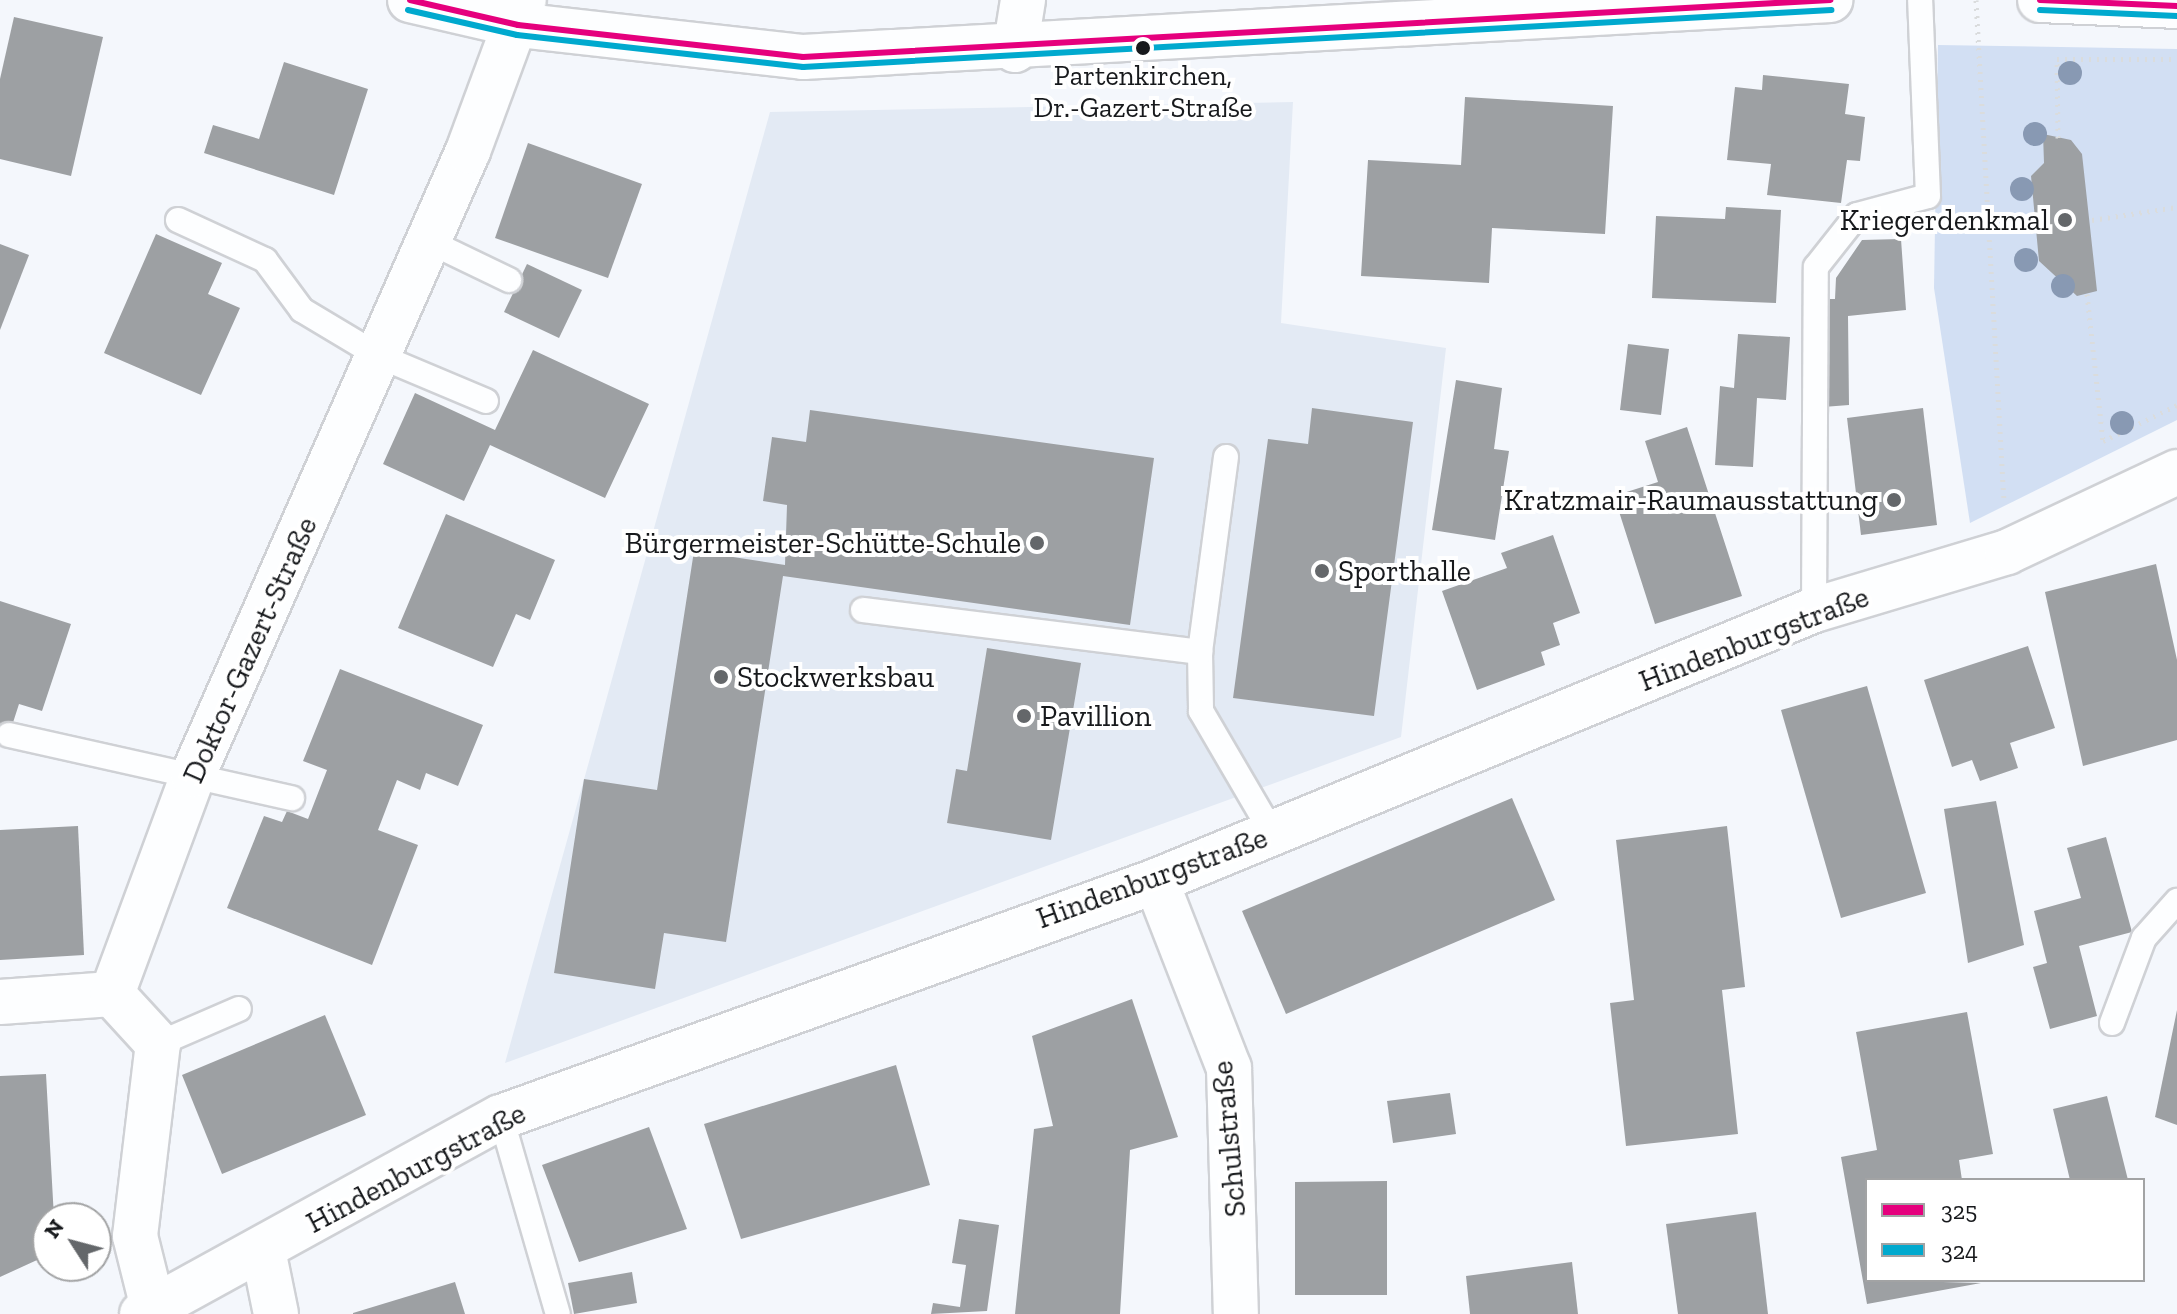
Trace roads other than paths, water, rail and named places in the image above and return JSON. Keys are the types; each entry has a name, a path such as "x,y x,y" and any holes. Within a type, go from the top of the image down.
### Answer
{"street":[{"path":"410,0 521,13 803,57 1015,50 1597,6 1830,0"},
{"path":"1015,50 1023,0"},
{"path":"2040,0 2177,6"},
{"name":"Doktor-Gazert-Straße","path":"112,994 193,775 379,356 521,13"},
{"name":"Hindenburgstraße","path":"147,1311 501,1117 1156,881 1814,610 2007,552 2177,472"},
{"name":"Schulstraße","path":"1156,881 1229,1068 1236,1314"},
{"path":"0,1002 112,994 158,1044 135,1236 147,1311"},
{"path":"263,1250 276,1314"}],"lane":[{"path":"1814,610 1816,267 1857,215 1928,196 1920,0"},
{"path":"178,220 265,260 302,310 379,356 486,401"},
{"path":"428,241 509,280"},
{"path":"1226,457 1200,652 1201,711 1273,834"},
{"path":"863,610 1200,652"},
{"path":"9,735 292,798"},
{"path":"2112,1023 2144,938 2177,901"},
{"path":"158,1044 239,1009"},
{"path":"501,1117 558,1314"}],"place":[{"name":"Partenkirchen, Dr.-Gazert-Straße","path":"1143,48"},
{"name":"Kriegerdenkmal","path":"2065,220"},
{"name":"Kratzmair-Raumausstattung","path":"1894,500"},
{"name":"Bürgermeister-Schütte-Schule","path":"1037,543"},
{"name":"Sporthalle","path":"1322,571"},
{"name":"Stockwerksbau","path":"721,677"},
{"name":"Pavillion","path":"1024,716"}]}
